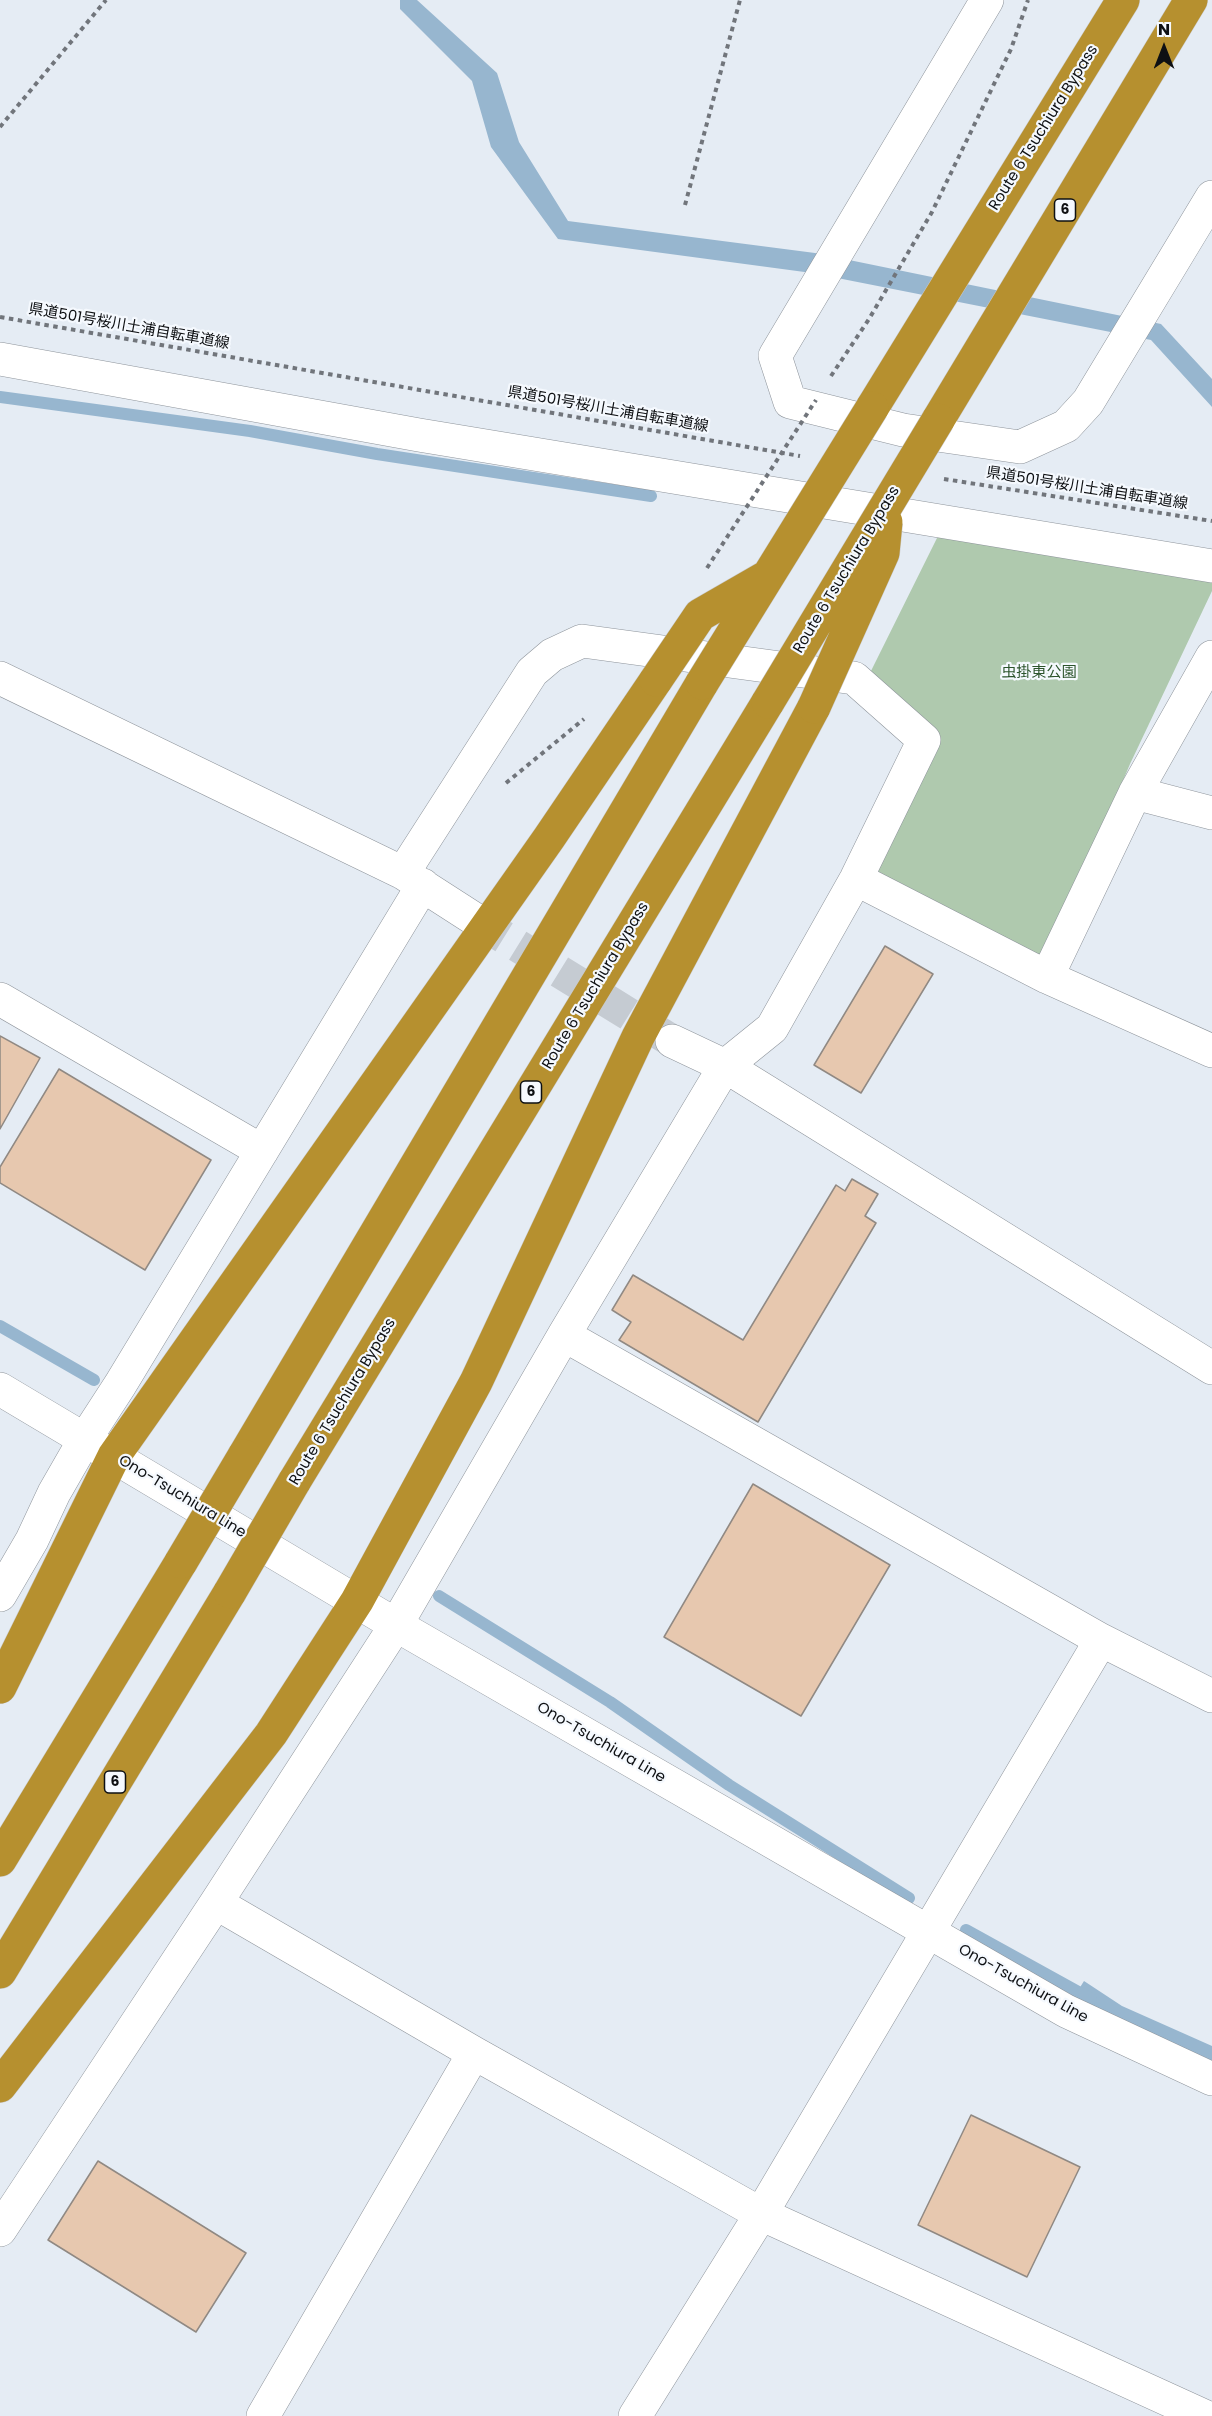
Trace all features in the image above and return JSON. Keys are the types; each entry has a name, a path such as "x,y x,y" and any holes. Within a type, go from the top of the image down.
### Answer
{"highway":[{"name":"Route 6 Tsuchiura Bypass","path":"0,1860 181,1562 702,683 1122,0"},
{"name":"Route 6 Tsuchiura Bypass","path":"0,1972 1191,0"},
{"path":"0,2086 272,1734 357,1601 476,1382 638,1037 814,707 883,553 888,502"},
{"path":"0,1687 114,1456 536,857 700,615 769,574"}],"street":[{"path":"987,0 775,356 790,402 903,430 1020,447 1048,435 1066,426 1088,402 1212,197"},
{"path":"0,359 420,435 1212,566"},
{"path":"0,1595 85,1439 262,1151 413,879 532,672 552,655 582,641 854,678 924,740 856,879 772,1028 725,1066 564,1335 396,1625 0,2230"},
{"path":"1047,977 1135,793 1212,657"},
{"path":"0,678 413,879 476,920"},
{"path":"1135,793 1212,813"},
{"path":"856,879 1047,977 1212,1050"},
{"path":"0,999 262,1151"},
{"path":"672,1041 725,1066 1212,1368"},
{"path":"564,1335 1101,1640 1212,1696"},
{"name":"Ono-Tsuchiura Line","path":"0,1389 396,1625 1066,2011 1212,2079"},
{"path":"635,2416 761,2214 1101,1640"},
{"path":"216,1903 474,2053 761,2214 1204,2416"},
{"path":"263,2416 474,2053"}],"path":[{"path":"0,127 106,0"},
{"path":"686,205 740,0"},
{"path":"827,382 869,319 932,212 1011,49 1028,0"},
{"name":"県道501号桜川土浦自転車道線","path":"0,316 807,457"},
{"path":"706,568 822,391"},
{"name":"県道501号桜川土浦自転車道線","path":"934,477 1212,521"},
{"path":"499,789 590,714"}],"green space":[{"name":"虫掛東公園","path":"939,534 1212,577 1212,591 1130,764 1044,966 870,875 940,741 869,675"}],"water":[{"path":"400,0 417,0 497,73 519,142 568,221 815,253 1161,324 1212,379 1212,407 1151,340 812,273 558,239 491,147 472,81 400,9"},
{"path":"1084,1981 1122,2006 1212,2046 1212,2071 1072,2000"}],"building":[{"path":"885,946 933,974 861,1093 814,1065"},
{"path":"0,1036 40,1058 0,1129"},
{"path":"59,1069 211,1160 145,1270 0,1183 0,1167"},
{"path":"852,1179 878,1194 865,1216 876,1223 758,1422 619,1340 631,1322 612,1310 633,1275 743,1340 836,1185 845,1191"},
{"path":"753,1484 890,1565 801,1716 664,1637"},
{"path":"971,2115 1080,2167 1027,2277 918,2225"},
{"path":"98,2161 246,2253 196,2332 48,2240"}],"waterway":[{"path":"0,397 250,431 377,454 651,496"},
{"path":"0,1326 94,1380"},
{"path":"439,1596 610,1702 729,1785 909,1898"},
{"path":"966,1930 1091,1999"}],"tunnel":[{"path":"476,920 669,1039"}]}
